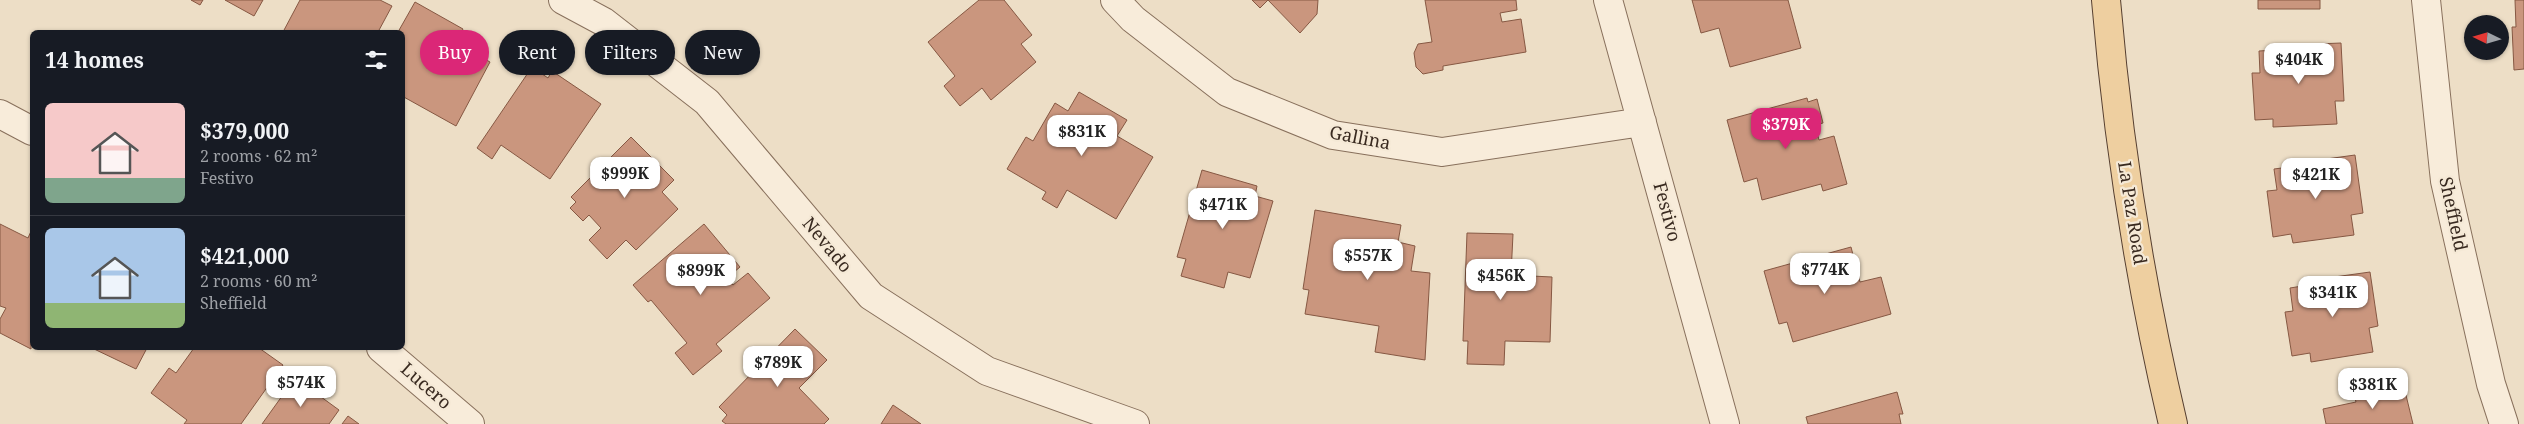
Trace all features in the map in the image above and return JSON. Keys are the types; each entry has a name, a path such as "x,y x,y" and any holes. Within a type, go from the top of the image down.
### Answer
{"main road":[{"name":"La Paz Road","path":"2106,0 2124,170 2138,260 2173,424"}],"street":[{"name":"Nevado","path":"563,0 604,22 707,102 871,296 986,371 1135,424"},
{"name":"Gallina","path":"1115,0 1133,19 1227,92 1333,135 1442,152 1642,122"},
{"name":"Festivo","path":"1608,0 1725,424"},
{"name":"Sheffield","path":"2426,0 2445,181 2490,384 2504,424"},
{"path":"0,114 30,130"},
{"name":"Lucero","path":"383,350 470,424"}],"building":[{"path":"191,0 203,0 200,5"},
{"path":"225,0 263,0 254,16"},
{"path":"300,0 380,0 392,6 379,30 284,30"},
{"path":"979,0 1004,0 1032,35 1021,44 1036,62 991,100 982,88 960,106 944,86 955,76 928,42"},
{"path":"1252,0 1268,0 1260,8"},
{"path":"1268,0 1318,0 1317,14 1300,33"},
{"path":"1425,0 1516,0 1517,10 1500,13 1502,22 1521,19 1526,52 1443,66 1443,70 1423,74 1416,67 1414,53 1418,44 1432,42"},
{"path":"1692,0 1788,0 1801,48 1730,67 1719,28 1701,33"},
{"path":"2258,0 2320,0 2320,9 2258,9"},
{"path":"2515,0 2524,0 2524,69 2514,70 2512,27 2516,27"},
{"path":"415,2 463,29 420,30 420,75 483,75 456,126 405,98 405,30 399,30"},
{"path":"2341,43 2344,101 2335,101 2337,124 2273,127 2273,119 2255,120 2252,73 2260,73 2259,51 2292,49 2292,45"},
{"path":"527,75 544,75 548,78 550,75 558,75 601,104 550,179 501,145 492,159 477,148"},
{"path":"1079,92 1127,120 1117,136 1153,157 1116,219 1067,190 1057,208 1042,199 1046,192 1007,169 1026,137 1033,141 1055,103 1068,111"},
{"path":"1807,98 1808,102 1817,99 1823,123 1815,125 1819,140 1834,136 1847,184 1823,191 1821,184 1762,200 1757,178 1744,182 1727,120"},
{"path":"631,137 674,180 662,192 678,209 636,250 626,240 607,259 589,240 601,228 589,215 583,221 570,208 576,202 571,197"},
{"path":"2355,155 2363,213 2351,215 2354,235 2293,243 2291,234 2273,237 2267,191 2277,190 2274,169 2305,165 2305,162"},
{"path":"1202,170 1257,186 1255,196 1273,201 1250,278 1228,272 1224,288 1181,276 1186,259 1177,257"},
{"path":"1315,210 1401,225 1398,242 1415,246 1411,271 1430,273 1425,360 1375,352 1379,326 1305,314 1309,290 1303,289"},
{"path":"0,224 28,238 30,234 30,348 0,333 0,319 6,308 0,306"},
{"path":"704,224 740,267 727,278 733,285 748,273 770,298 716,344 722,351 693,375 675,353 687,343 651,300 648,302 633,285"},
{"path":"1467,233 1513,234 1511,275 1552,277 1550,342 1505,341 1504,365 1467,364 1468,341 1463,341"},
{"path":"1851,247 1860,282 1881,277 1891,314 1793,342 1787,322 1779,324 1764,271"},
{"path":"2370,272 2378,326 2369,328 2373,352 2311,362 2310,353 2292,356 2285,312 2293,311 2290,288 2321,283 2320,279"},
{"path":"795,329 827,360 799,388 829,419 824,424 726,424 722,421 727,415 719,407"},
{"path":"96,350 146,350 136,369"},
{"path":"193,350 262,350 283,365 241,424 184,424 187,420 151,393 169,368 176,373"},
{"path":"295,378 339,410 329,424 262,424"},
{"path":"2404,387 2413,424 2326,424 2323,409 2356,402 2355,398"},
{"path":"1897,392 1903,414 1899,414 1901,424 1808,424 1806,417"},
{"path":"893,405 921,424 881,424"},
{"path":"348,416 359,424 342,424"}]}
